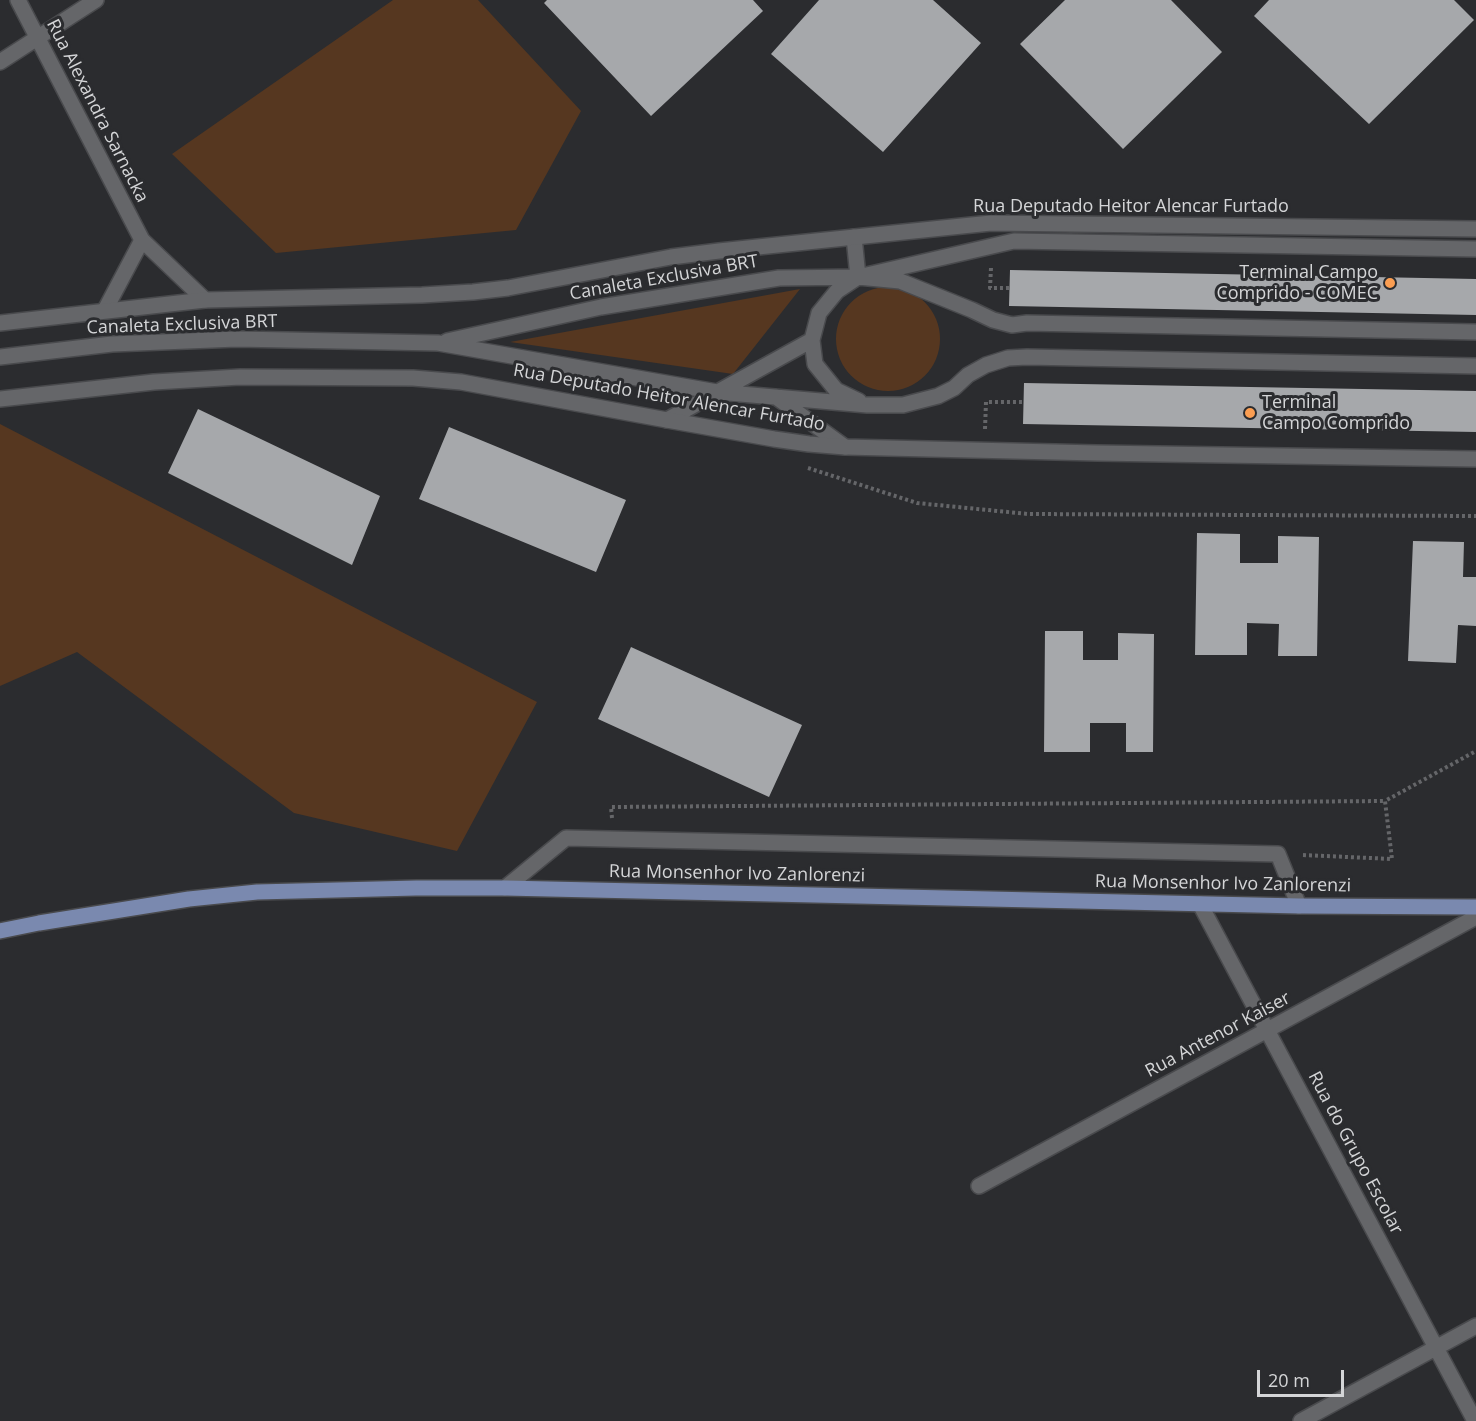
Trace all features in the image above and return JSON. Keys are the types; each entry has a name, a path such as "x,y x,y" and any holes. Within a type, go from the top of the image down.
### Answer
{"main road":[{"name":"Rua Monsenhor Ivo Zanlorenzi","path":"0,931 166,902 258,892 362,889 505,888 1299,906 1476,907"}],"street":[{"name":"Rua Alexandra Sarnacka","path":"18,0 142,240 205,300"},
{"path":"0,62 96,0"},
{"name":"Rua Deputado Heitor Alencar Furtado","path":"0,323 205,300 422,296 473,292 508,288 672,257 991,223 1476,229"},
{"path":"854,237 858,277"},
{"path":"105,310 142,240"},
{"path":"1476,249 1014,241 858,277 837,291 819,313 812,340 815,364 836,390 867,405 903,405 938,396 954,388 968,375 986,365 1008,358 1476,366"},
{"path":"858,277 900,281 993,320 1012,325 1476,332"},
{"name":"Canaleta Exclusiva BRT","path":"438,343 602,307 780,278 858,277"},
{"name":"Canaleta Exclusiva BRT","path":"0,357 112,344 237,339 438,343 717,392 867,405"},
{"path":"667,420 812,340"},
{"name":"Rua Deputado Heitor Alencar Furtado","path":"0,399 154,382 240,377 413,378 461,382 774,439 845,447 1476,459"},
{"path":"776,397 845,447"},
{"path":"505,888 566,838 1278,854 1299,906"},
{"name":"Rua do Grupo Escolar","path":"1200,903 1475,1421"},
{"name":"Rua Antenor Kaiser","path":"979,1186 1476,917"},
{"path":"1301,1421 1476,1326"}],"path":[{"path":"984,450 986,402 1023,402"},
{"path":"802,466 917,503 1028,514 1476,516"},
{"path":"612,839 611,807 1386,801 1476,751"},
{"path":"1278,854 1392,859 1386,801"}],"shaded area":[{"path":"393,0 478,0 581,111 516,230 276,253 172,154"},
{"path":"888,287 908,291 925,302 936,319 940,339 936,359 925,376 908,387 888,391 868,387 851,376 840,359 836,339 840,319 851,302 868,291"},
{"path":"800,289 733,374 510,342"},
{"path":"0,424 537,702 457,851 294,813 77,652 0,686"}],"building":[{"path":"547,0 753,0 763,11 651,116 544,3"},
{"path":"819,0 933,0 981,43 883,152 771,54"},
{"path":"1065,0 1171,0 1222,52 1123,149 1020,44"},
{"path":"1269,0 1454,0 1474,20 1369,124 1254,16"},
{"path":"1010,270 1476,279 1476,315 1009,306"},
{"name":"Terminal Campo Comprido","path":"1024,383 1476,391 1476,432 1023,424"},
{"path":"198,409 380,496 352,565 168,473"},
{"path":"449,427 626,500 596,572 419,499"},
{"path":"1197,533 1240,534 1240,563 1278,563 1278,536 1319,537 1317,656 1278,656 1279,624 1247,623 1247,655 1195,655"},
{"path":"1413,541 1464,542 1463,577 1476,577 1476,626 1458,625 1456,663 1408,661"},
{"path":"1045,631 1083,631 1083,660 1118,660 1118,633 1154,634 1153,752 1126,752 1126,723 1090,723 1090,752 1044,752"},
{"path":"631,647 802,725 769,797 598,719"}],"place":[{"name":"Terminal Campo Comprido - COMEC","path":"1390,283"},
{"name":"Terminal Campo Comprido","path":"1250,413"}]}
